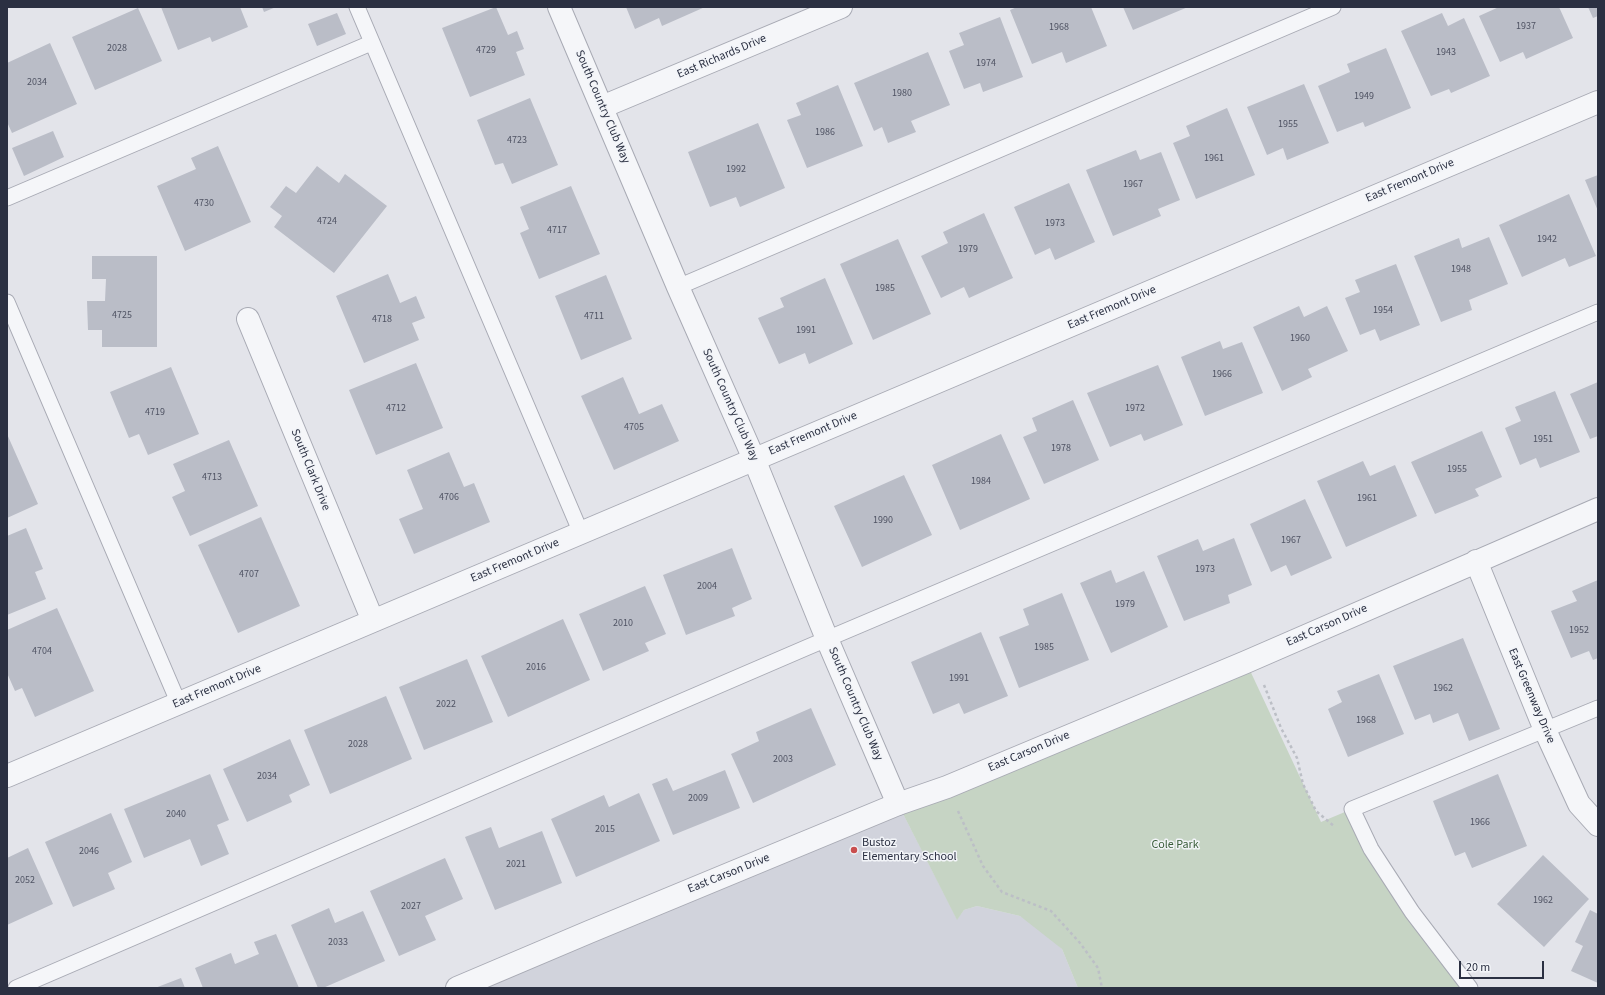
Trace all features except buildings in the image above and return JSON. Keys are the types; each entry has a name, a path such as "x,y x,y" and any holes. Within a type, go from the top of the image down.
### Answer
{"street":[{"name":"South Country Club Way","path":"559,7 678,286 754,459 827,639 898,804"},
{"name":"East Richards Drive","path":"602,107 841,7"},
{"name":"East Fremont Drive","path":"7,776 1598,102"},
{"name":"South Clark Drive","path":"248,319 372,621"},
{"name":"East Carson Drive","path":"457,988 898,804 947,787 1246,662 1598,509"},
{"name":"East Greenway Drive","path":"1476,561 1545,730 1579,804 1598,825"}],"lane":[{"path":"357,7 371,43 581,533"},
{"path":"678,286 1333,7"},
{"path":"7,198 371,43"},
{"path":"7,302 179,704"},
{"path":"16,988 827,639 1598,312"},
{"path":"1470,988 1412,912 1371,849 1352,810 1598,708"}],"path":[{"path":"947,787 983,866 1002,892 1051,911 1080,943 1098,968 1102,988"}],"shaded area":[{"name":"Bustoz Elementary School","path":"898,804 957,919 964,910 977,906 1020,916 1045,929 1062,949 1078,988 457,988"}],"green space":[{"name":"Cole Park","path":"1246,662 1321,822 1352,809 1470,988 1078,988 1062,949 1020,916 977,906 964,910 957,920 898,804"}],"place":[{"name":"Bustoz Elementary School","path":"854,850"}]}
